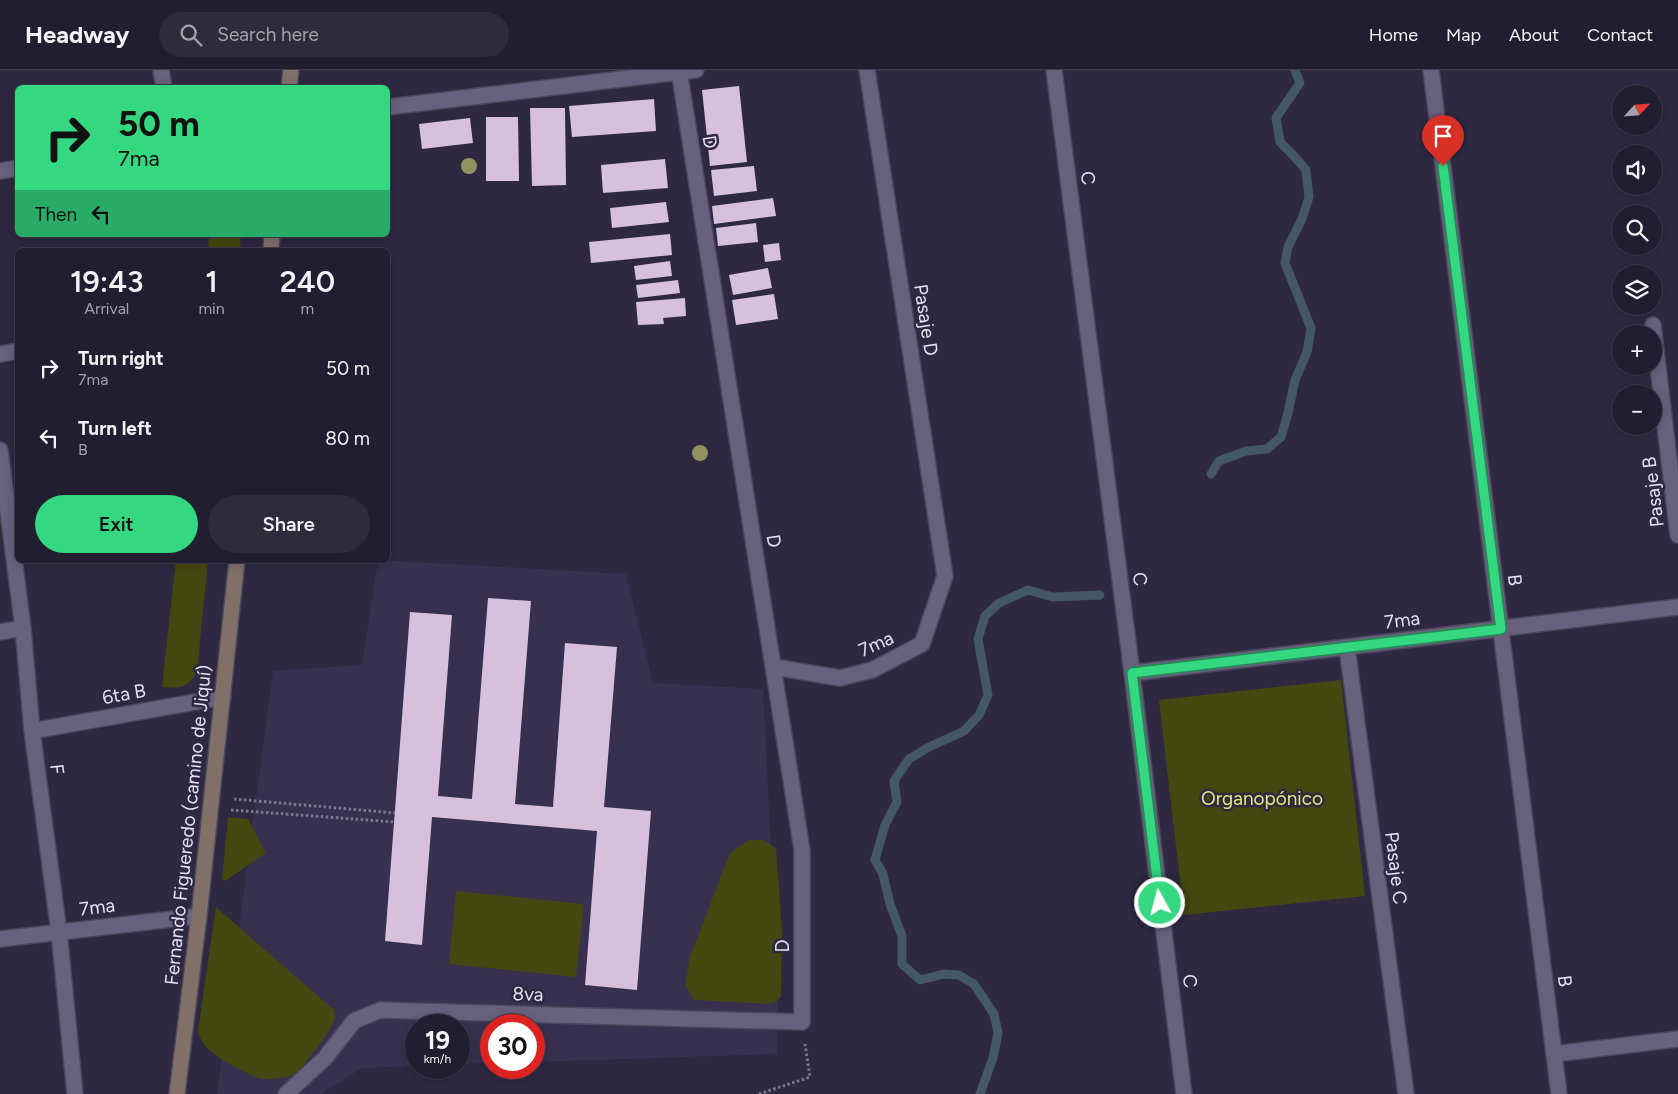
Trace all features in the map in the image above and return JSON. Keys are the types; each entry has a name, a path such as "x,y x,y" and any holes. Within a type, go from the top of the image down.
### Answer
{"street":[{"path":"161,70 164,85"},
{"path":"289,85 291,70"},
{"path":"390,107 696,70"},
{"name":"Pasaje D","path":"867,70 945,576"},
{"name":"C","path":"1054,70 1184,1094"},
{"name":"B","path":"1431,70 1559,1094"},
{"name":"D","path":"679,71 802,850 802,1022"},
{"path":"0,171 15,168"},
{"path":"0,354 15,352"},
{"name":"Pasaje B","path":"1659,375 1678,535"},
{"name":"F","path":"0,450 23,628 32,731 58,932 75,1094"},
{"name":"Fernando Figueredo (camino de Jiquí)","path":"177,1094 200,916 237,563"},
{"name":"7ma","path":"774,667 840,678 872,670 922,644 945,576"},
{"name":"7ma","path":"1132,673 1678,607"},
{"path":"0,632 23,628"},
{"name":"Pasaje C","path":"1347,647 1406,1094"},
{"name":"6ta B","path":"32,731 223,697"},
{"name":"7ma","path":"0,939 200,916"},
{"name":"8va","path":"286,1094 325,1058 354,1021 380,1010 802,1022"},
{"path":"1554,1054 1678,1039"}],"path":[{"path":"211,803 395,813"},
{"path":"211,803 395,822"},
{"path":"759,1094 810,1077 802,1022"}],"shaded area":[{"path":"390,561 626,574 653,683 763,689 778,995 777,1054 545,1062 545,1014 480,1014 480,1063 470,1064 470,1014 405,1014 405,1066 362,1068 321,1094 217,1094 273,671 362,665 378,563 390,563"}],"green space":[{"path":"209,237 241,237 240,248 208,248"},
{"path":"176,563 208,563 197,672 190,681 182,686 162,687"},
{"name":"Organopónico","path":"1341,680 1365,896 1184,915 1159,700"},
{"path":"228,817 248,819 266,853 225,881 222,879"},
{"path":"749,840 763,840 776,848 782,929 781,996 776,1002 767,1004 694,1000 685,985 690,957 730,853"},
{"path":"456,891 584,904 576,977 449,964"},
{"path":"216,907 334,1010 335,1019 327,1034 297,1074 262,1079 217,1056 201,1040 198,1030"}],"building":[{"path":"739,86 747,162 710,166 702,90"},
{"path":"654,99 656,131 572,137 569,106"},
{"path":"530,108 565,108 566,185 532,186"},
{"path":"486,117 518,117 519,181 486,181"},
{"path":"470,118 473,143 422,149 419,124"},
{"path":"665,159 668,188 603,193 601,165"},
{"path":"754,166 757,191 714,196 711,170"},
{"path":"773,198 776,216 714,224 712,206"},
{"path":"666,202 669,222 612,228 610,208"},
{"path":"756,223 758,242 718,246 716,228"},
{"path":"670,234 672,255 591,263 589,242"},
{"path":"779,243 781,260 765,262 763,245"},
{"path":"670,261 672,276 636,280 634,266"},
{"path":"768,268 772,288 733,295 729,275"},
{"path":"678,280 680,293 638,298 636,285"},
{"path":"774,294 778,319 736,325 732,300"},
{"path":"685,298 686,316 663,318 664,324 638,325 636,302"},
{"path":"488,598 531,601 515,804 553,807 565,643 617,647 604,807 651,811 637,990 585,985 597,831 432,817 422,945 385,941 410,612 452,615 438,796 472,799"}],"waterway":[{"path":"1211,474 1219,461 1246,451 1267,449 1281,437 1295,380 1307,352 1311,328 1285,263 1288,247 1302,219 1309,197 1306,170 1280,142 1276,118 1300,83 1295,70"},
{"path":"980,1094 993,1058 998,1033 994,1014 974,984 959,975 944,974 920,980 902,964 902,936 890,904 883,874 875,860 885,825 897,802 894,781 909,759 929,747 964,731 979,715 988,695 978,639 985,616 999,603 1028,590 1053,597 1100,595"}],"route":[{"path":"1160,903 1132,673 1501,629 1443,166"}]}
